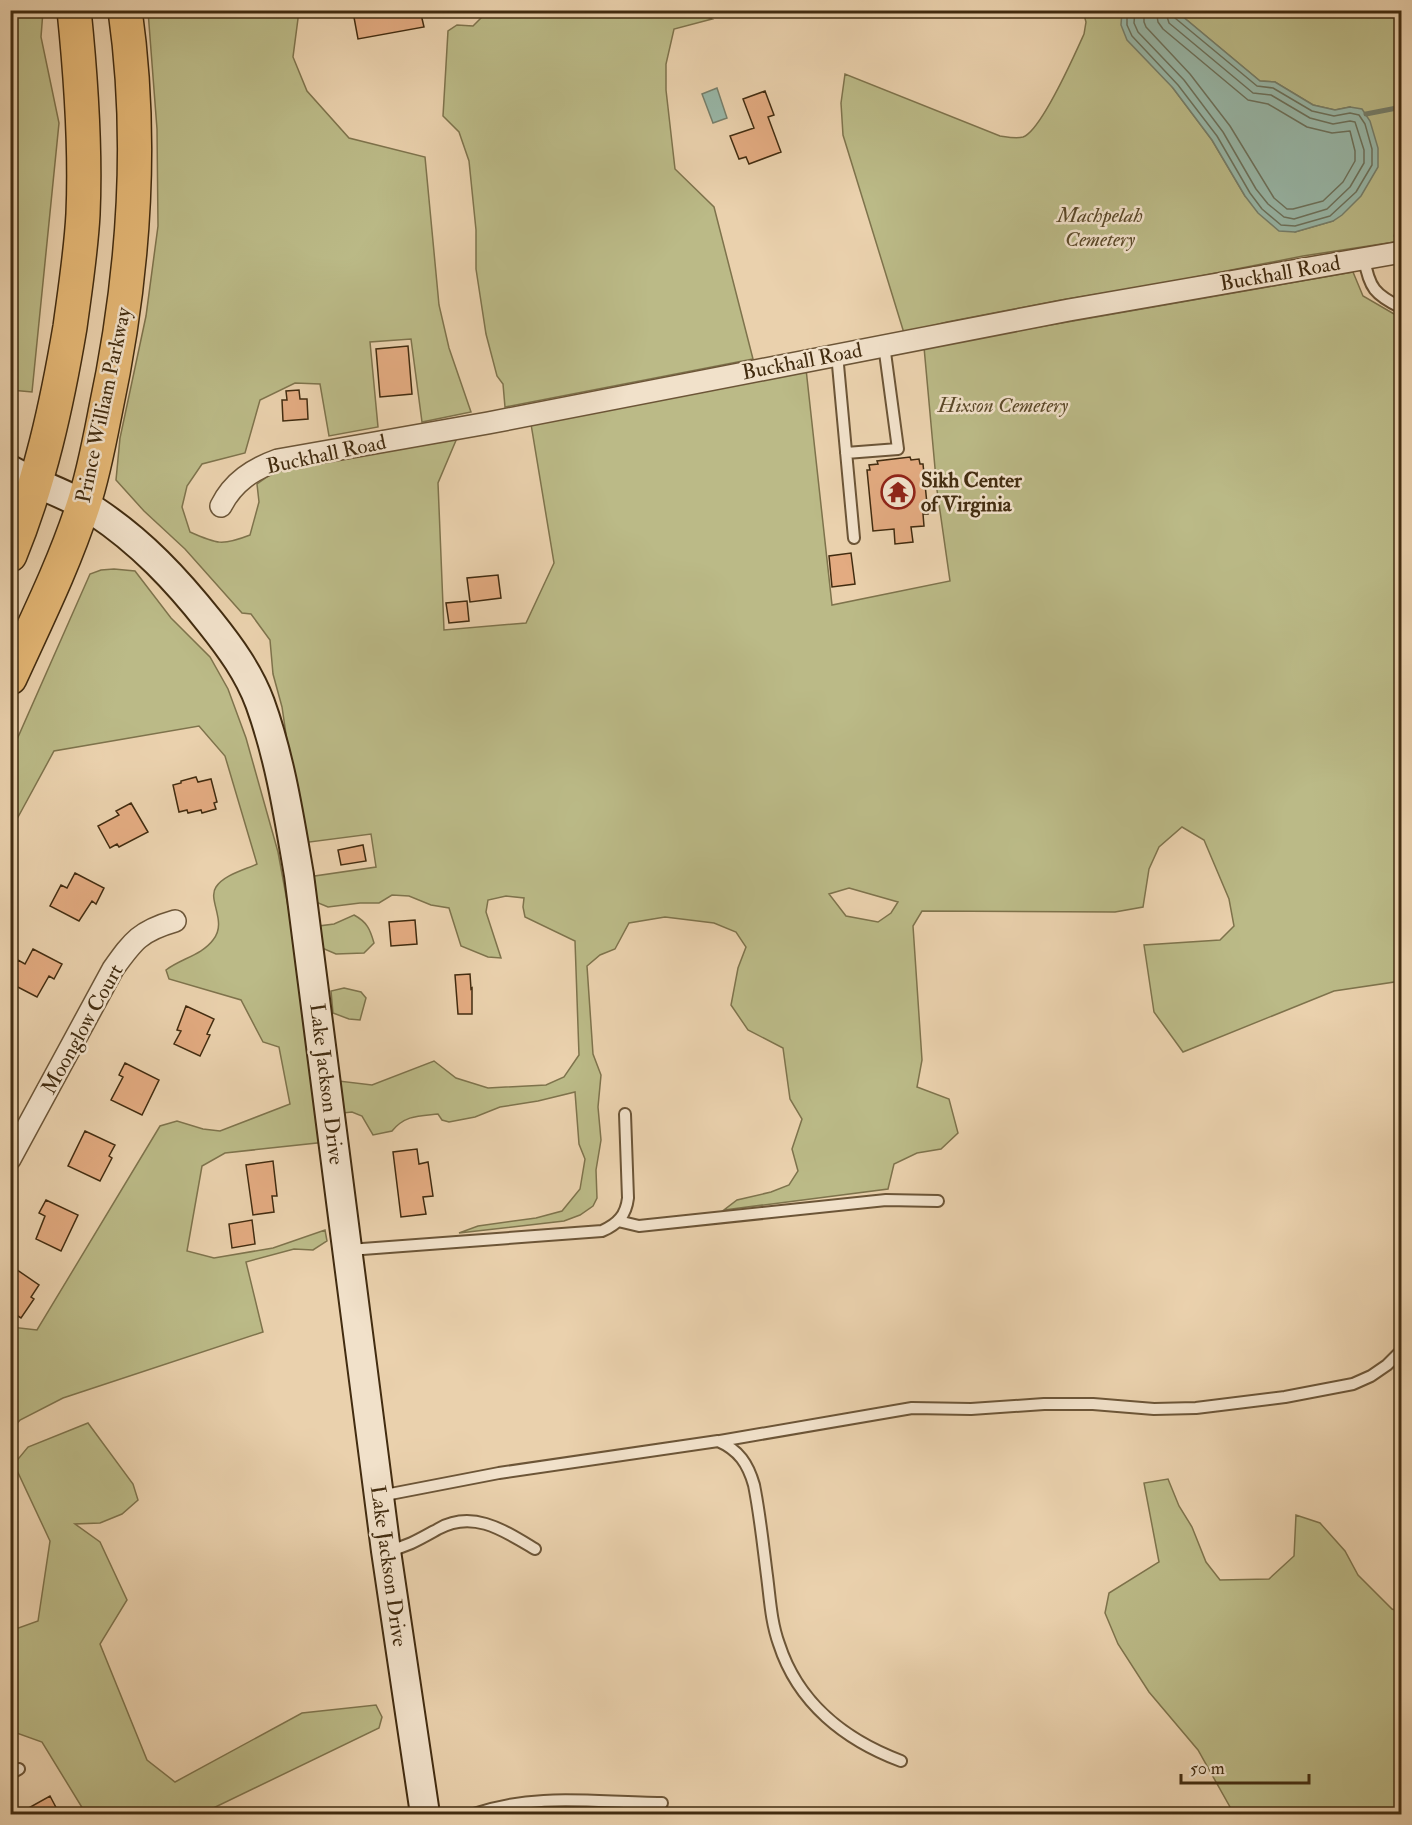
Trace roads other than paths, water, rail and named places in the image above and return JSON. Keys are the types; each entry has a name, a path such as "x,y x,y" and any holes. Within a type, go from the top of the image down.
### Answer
{"highway":[{"path":"10,555 23,476 53,416 75,293 83,216 84,153 81,76 74,10"},
{"name":"Prince William Parkway","path":"10,678 66,553 84,504 117,358 131,232 134,161 133,94 125,10"}],"street":[{"name":"Buckhall Road","path":"221,506 226,495 248,474 278,460 488,423 1069,310 1401,252"},
{"name":"Lake Jackson Drive","path":"23,476 84,504 129,536 182,586 228,645 245,672 259,701 270,737 285,796 299,875 386,1551 425,1815"},
{"name":"Moonglow Court","path":"10,1159 113,969 129,946 142,934 154,927 175,921"}],"lane":[{"path":"1364,258 1367,277 1373,289 1381,297 1401,308"},
{"path":"846,453 898,449 884,345"},
{"path":"837,354 854,538"},
{"path":"349,1250 602,1231 613,1226 627,1208 625,1114"},
{"path":"618,1221 639,1226 886,1200 938,1201"},
{"path":"380,1496 499,1473 718,1441 912,1408 971,1409 1044,1404 1094,1404 1154,1409 1196,1408 1285,1397 1353,1384 1387,1365 1401,1350"},
{"path":"718,1441 729,1446 741,1456 749,1468 754,1485 772,1619 779,1645 792,1674 811,1701 830,1721 853,1738 901,1761"},
{"path":"386,1551 404,1548 455,1522 471,1521 490,1524 535,1549"},
{"path":"474,1815 526,1801 562,1799 662,1803"}],"water":[{"path":"1122,11 1176,11 1260,81 1275,82 1313,105 1335,110 1350,107 1362,109 1370,121 1378,148 1378,167 1361,196 1333,221 1295,232 1279,231 1258,213 1245,196 1212,140 1173,88 1127,40 1121,25"},
{"path":"717,88 727,118 713,123 702,94"}],"waterway":[{"path":"1366,114 1402,107"},
{"path":"1396,236 1402,235"}],"place":[{"name":"Sikh Center of Virginia","path":"898,492"}],"park label":[{"name":"Machpelah Cemetery","path":"1100,227"},
{"name":"Hixson Cemetery","path":"1003,405"}]}
